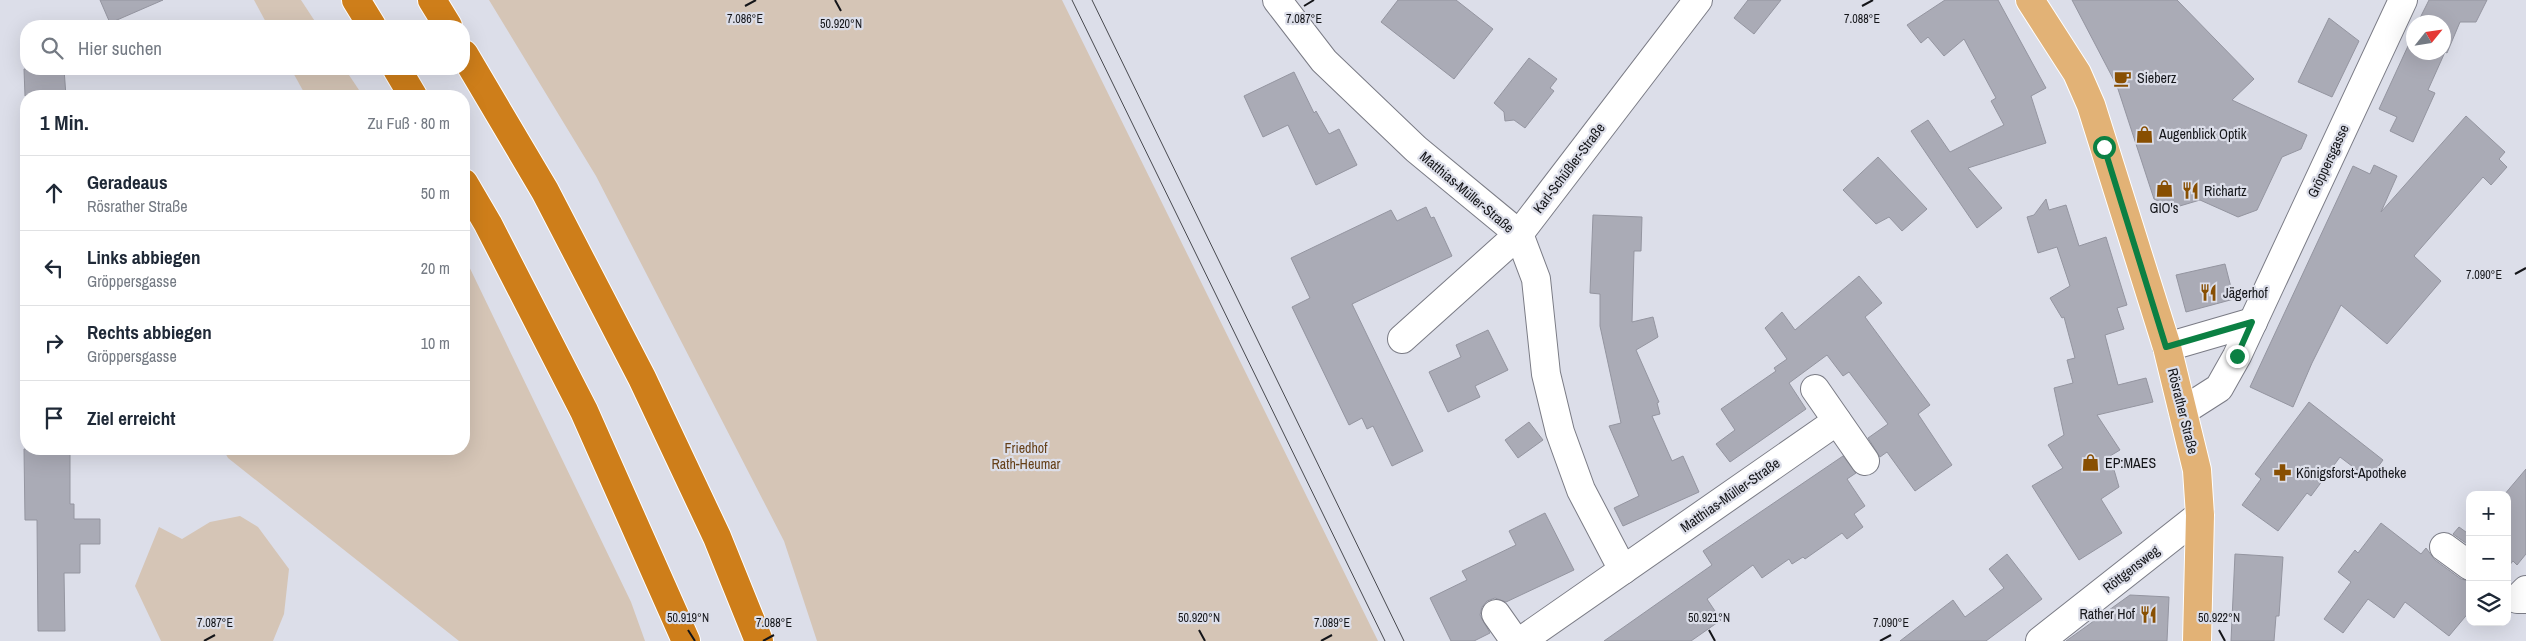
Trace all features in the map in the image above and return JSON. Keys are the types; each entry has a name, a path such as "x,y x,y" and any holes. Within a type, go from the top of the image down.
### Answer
{"highway":[{"path":"356,0 368,20"},
{"path":"432,0 444,20"},
{"path":"470,64 545,191 637,369 717,537 759,641"},
{"path":"401,75 409,90"},
{"path":"470,193 488,224 584,411 686,641"}],"main road":[{"name":"Rösrather Straße","path":"2030,0 2077,73 2091,105 2166,347 2183,411 2197,470 2200,515 2197,641"}],"street":[{"name":"Matthias-Müller-Straße","path":"1277,0 1324,61 1338,75 1416,149 1518,234 1536,279 1546,374 1560,432 1581,490 1623,570"},
{"name":"Karl-Schüßler-Straße","path":"1402,339 1518,234 1698,0"},
{"name":"Gröppersgasse","path":"2183,411 2219,388 2252,322 2403,0"},
{"path":"2166,347 2252,322"},
{"path":"1815,389 1865,461"},
{"name":"Matthias-Müller-Straße","path":"1521,641 1837,421"},
{"name":"Röttgensweg","path":"2040,641 2200,515"},
{"path":"2444,548 2466,563"},
{"path":"1496,614 1515,641"}],"green space":[{"path":"254,0 301,0 314,20 265,20"},
{"name":"Friedhof Rath-Heumar","path":"489,0 1062,0 1378,641 817,641 784,541 596,176"},
{"path":"294,75 349,75 359,90 303,90"},
{"path":"470,268 631,602 645,641 459,641 226,455 470,455"},
{"path":"240,516 258,527 289,569 284,614 273,641 161,641 135,586 159,527 182,539 210,522"}],"building":[{"path":"100,0 163,0 117,20 109,20"},
{"path":"1398,0 1456,0 1493,29 1454,79 1381,22"},
{"path":"1748,0 1781,0 1754,34 1734,18"},
{"path":"1945,0 1998,0 2046,88 2031,96 2046,143 1968,168 2002,208 1977,228 1911,131 1928,120 1950,152 2004,125 1991,101 1996,98 1964,39 1944,56 1928,37 1921,43 1907,25"},
{"path":"2072,0 2177,0 2254,79 2232,100 2307,135 2301,149 2282,157 2257,210 2238,217 2200,200 2173,208 2154,199 2117,86"},
{"path":"2429,0 2487,0 2476,22 2460,22 2451,43 2451,15 2422,15"},
{"path":"2329,18 2359,41 2332,97 2298,82"},
{"path":"2406,50 2406,60 2441,60 2428,90 2435,93 2413,142 2390,131 2397,117 2379,109"},
{"path":"1529,58 1557,79 1550,88 1554,91 1525,128 1514,120 1505,121 1504,112 1494,103"},
{"path":"1294,72 1314,113 1316,111 1329,134 1339,129 1357,165 1316,185 1288,125 1263,137 1244,96"},
{"path":"24,75 64,75 66,90 25,90"},
{"path":"2466,116 2505,152 2499,159 2507,167 2491,185 2483,177 2414,256 2441,281 2387,344 2341,305 2312,363 2293,407 2250,387 2353,166 2370,174 2374,165 2397,176 2381,212"},
{"path":"1878,157 1927,209 1902,231 1889,217 1876,224 1843,190"},
{"path":"2046,199 2049,210 2066,205 2079,246 2106,237 2127,305 2117,308 2124,329 2105,335 2118,385 2146,378 2153,402 2097,415 2120,450 2110,456 2119,487 2101,499 2122,533 2079,560 2032,486 2063,468 2048,445 2064,435 2054,388 2073,383 2067,360 2075,358 2064,317 2062,318 2050,298 2070,286 2057,247 2038,253 2027,217 2034,215"},
{"path":"1426,207 1431,218 1434,217 1452,256 1352,304 1423,451 1392,466 1373,426 1367,429 1362,418 1349,425 1292,307 1310,298 1291,258 1391,210 1397,221"},
{"path":"1593,215 1642,217 1641,251 1634,251 1632,322 1653,317 1658,337 1636,350 1659,402 1657,403 1660,414 1652,416 1672,461 1683,456 1699,492 1623,526 1614,508 1639,496 1609,426 1621,423 1600,326 1600,294 1590,293"},
{"path":"2225,264 2234,299 2186,312 2176,275"},
{"path":"1859,276 1882,303 1865,317 1930,405 1918,414 1952,465 1915,491 1887,452 1880,457 1868,438 1888,424 1849,372 1843,376 1827,355 1789,383 1806,409 1730,462 1716,444 1735,430 1721,409 1776,371 1774,368 1787,359 1765,328 1782,312 1795,330"},
{"path":"1488,330 1508,370 1475,386 1480,397 1448,412 1429,372 1461,357 1456,345"},
{"path":"2309,402 2383,460 2369,479 2340,457 2311,496 2307,493 2278,531 2242,505 2261,479 2255,474"},
{"path":"1529,422 1543,440 1518,458 1505,440"},
{"path":"24,455 70,455 70,504 74,504 74,519 100,519 100,544 80,544 80,573 64,573 65,631 38,631 37,520 25,520"},
{"path":"1843,456 1856,473 1847,479 1865,506 1854,514 1863,527 1847,539 1842,533 1805,559 1803,557 1792,564 1789,559 1762,578 1753,565 1707,599 1721,620 1691,641 1604,641 1712,565 1703,551"},
{"path":"2526,469 2526,554 2517,565 2513,561 2511,563 2511,491 2507,491"},
{"path":"1545,513 1574,570 1506,602 1495,598 1487,601 1482,607 1480,615 1490,633 1474,641 1451,641 1430,598 1467,580 1462,571 1516,545 1509,531"},
{"path":"2381,523 2421,554 2426,548 2435,560 2461,579 2466,580 2466,616 2449,636 2405,602 2394,618 2368,599 2343,633 2324,619 2351,582 2338,572 2355,550 2358,553"},
{"path":"2459,527 2466,532 2466,543 2453,534"},
{"path":"2007,554 2042,599 1986,641 1900,641 1953,600 1965,617 2004,588 1989,569"},
{"path":"2235,554 2283,557 2279,616 2276,616 2274,641 2231,641"},
{"path":"2130,595 2169,597 2167,641 2066,641"}],"tram line":[{"path":"1072,0 1385,641"},
{"path":"1092,0 1404,641"}],"place":[{"name":"Sieberz","path":"2123,78"},
{"name":"Augenblick Optik","path":"2145,134"},
{"name":"GIO's","path":"2164,188"},
{"name":"Richartz","path":"2190,191"},
{"name":"Jägerhof","path":"2209,293"},
{"name":"EP:MAES","path":"2091,463"},
{"name":"Königsforst-Apotheke","path":"2282,473"},
{"name":"Rather Hof","path":"2149,614"}],"route":[{"path":"2104,147 2138,250 2166,347 2252,322 2237,356"}]}
